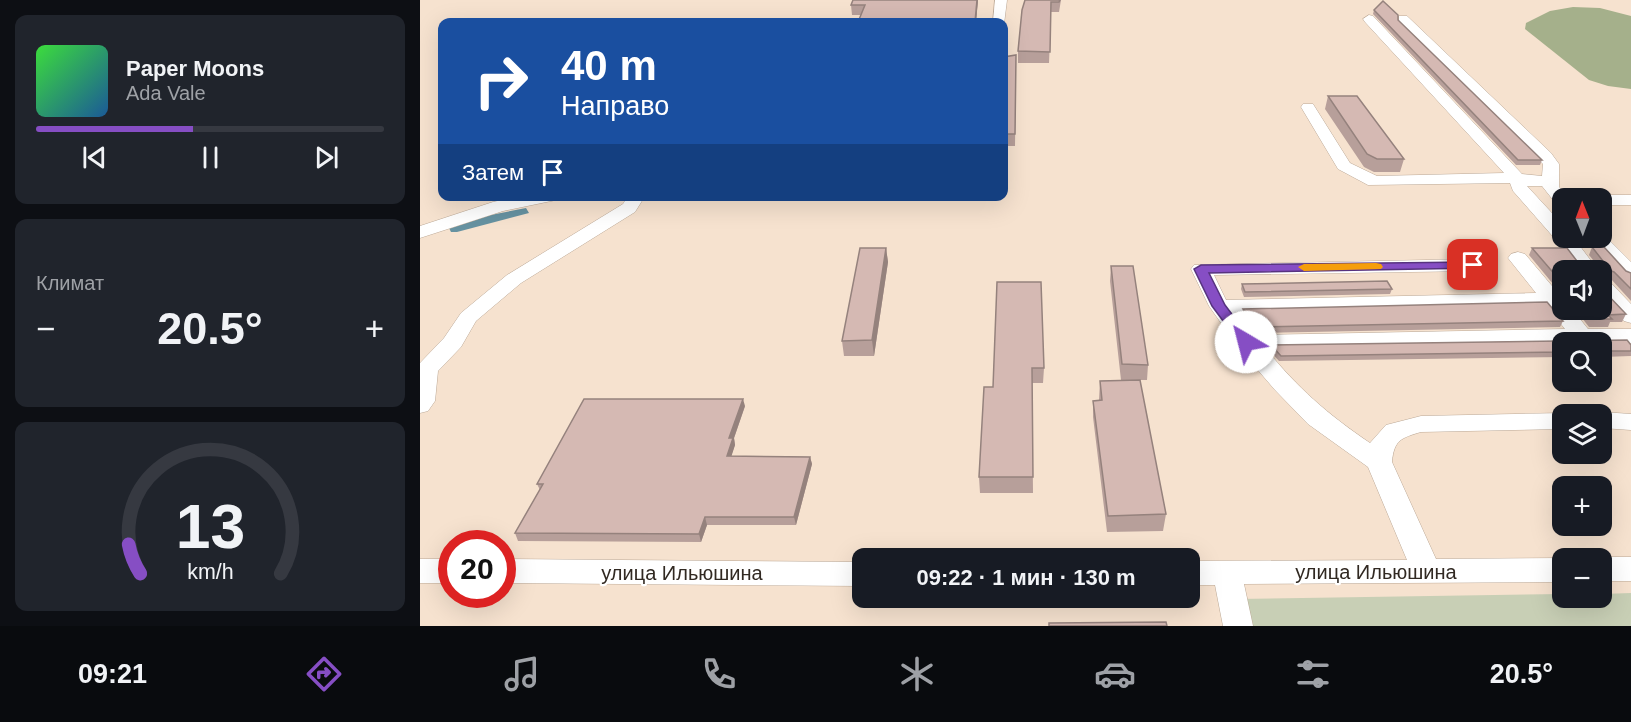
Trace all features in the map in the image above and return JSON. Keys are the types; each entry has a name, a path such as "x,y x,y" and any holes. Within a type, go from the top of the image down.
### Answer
{"street":[{"path":"999,18 1001,0"},
{"path":"1369,19 1513,173 1518,187 1552,225"},
{"path":"1403,19 1545,156 1552,190"},
{"path":"1308,107 1344,166 1374,181 1513,173 1550,175"},
{"path":"1612,200 1631,200"},
{"path":"420,232 499,206 524,201"},
{"path":"420,405 423,401 427,369 453,342 468,317 514,279 629,208 634,201"},
{"path":"1570,248 1579,260"},
{"path":"1607,248 1631,273"},
{"path":"1518,258 1552,299"},
{"path":"1379,462 1317,418 1283,385 1219,306 1201,269 1473,265"},
{"path":"1612,296 1631,317"},
{"path":"1219,306 1552,299"},
{"path":"1570,320 1580,332"},
{"path":"1246,342 1552,336"},
{"path":"1612,336 1631,336"},
{"path":"1427,572 1379,462 1381,445 1395,431 1421,424 1552,421"},
{"path":"1612,421 1631,422"},
{"path":"1612,569 1631,568"},
{"name":"улица Ильюшина","path":"1200,573 1552,570"},
{"path":"420,571 438,571"},
{"name":"улица Ильюшина","path":"516,571 852,574"},
{"path":"1227,573 1238,626"}],"green space":[{"path":"1573,7 1600,8 1631,16 1631,89 1608,86 1589,80 1525,29 1526,23 1550,11"},
{"path":"1631,593 1631,626 1244,626 1237,599 1552,594 1552,608 1612,608 1612,594"}],"water":[{"path":"526,208 529,213 457,232 451,232 449,228 460,221"}],"building":[{"path":"853,0 977,0 975,18 860,18 865,5 851,5"},
{"path":"1025,0 1060,0 1051,2 1050,52 1018,51"},
{"path":"1383,1 1398,15 1398,20 1542,160 1518,160 1374,10"},
{"path":"1016,55 1015,134 1008,134 1008,56"},
{"path":"1328,96 1357,96 1404,159 1377,159 1367,154"},
{"path":"860,248 886,248 872,340 842,341"},
{"path":"1532,248 1552,248 1567,248 1576,260 1552,260 1552,271"},
{"path":"1593,248 1605,248 1626,271 1631,273 1631,289 1612,271 1612,260 1602,260"},
{"path":"1111,266 1133,266 1148,365 1122,364"},
{"path":"1387,281 1392,289 1245,292 1242,284"},
{"path":"997,282 1041,282 1044,368 1032,368 1033,477 979,477 984,387 993,387"},
{"path":"1612,299 1626,314 1612,315"},
{"path":"1547,302 1552,308 1552,320 1563,321 1256,327 1243,309"},
{"path":"1612,340 1627,340 1631,345 1631,351 1612,351"},
{"path":"1552,341 1552,352 1281,356 1271,345"},
{"path":"1140,380 1166,514 1108,516 1093,401 1102,400 1100,381"},
{"path":"584,399 743,399 729,438 733,438 727,456 810,457 794,517 705,517 699,534 516,533 543,484 537,484"},
{"path":"1166,622 1167,626 1049,626 1049,623"}],"slow traffic":[{"path":"1304,267 1376,267"}],"route":[{"path":"1246,342 1219,306 1201,269 1473,265"}]}
